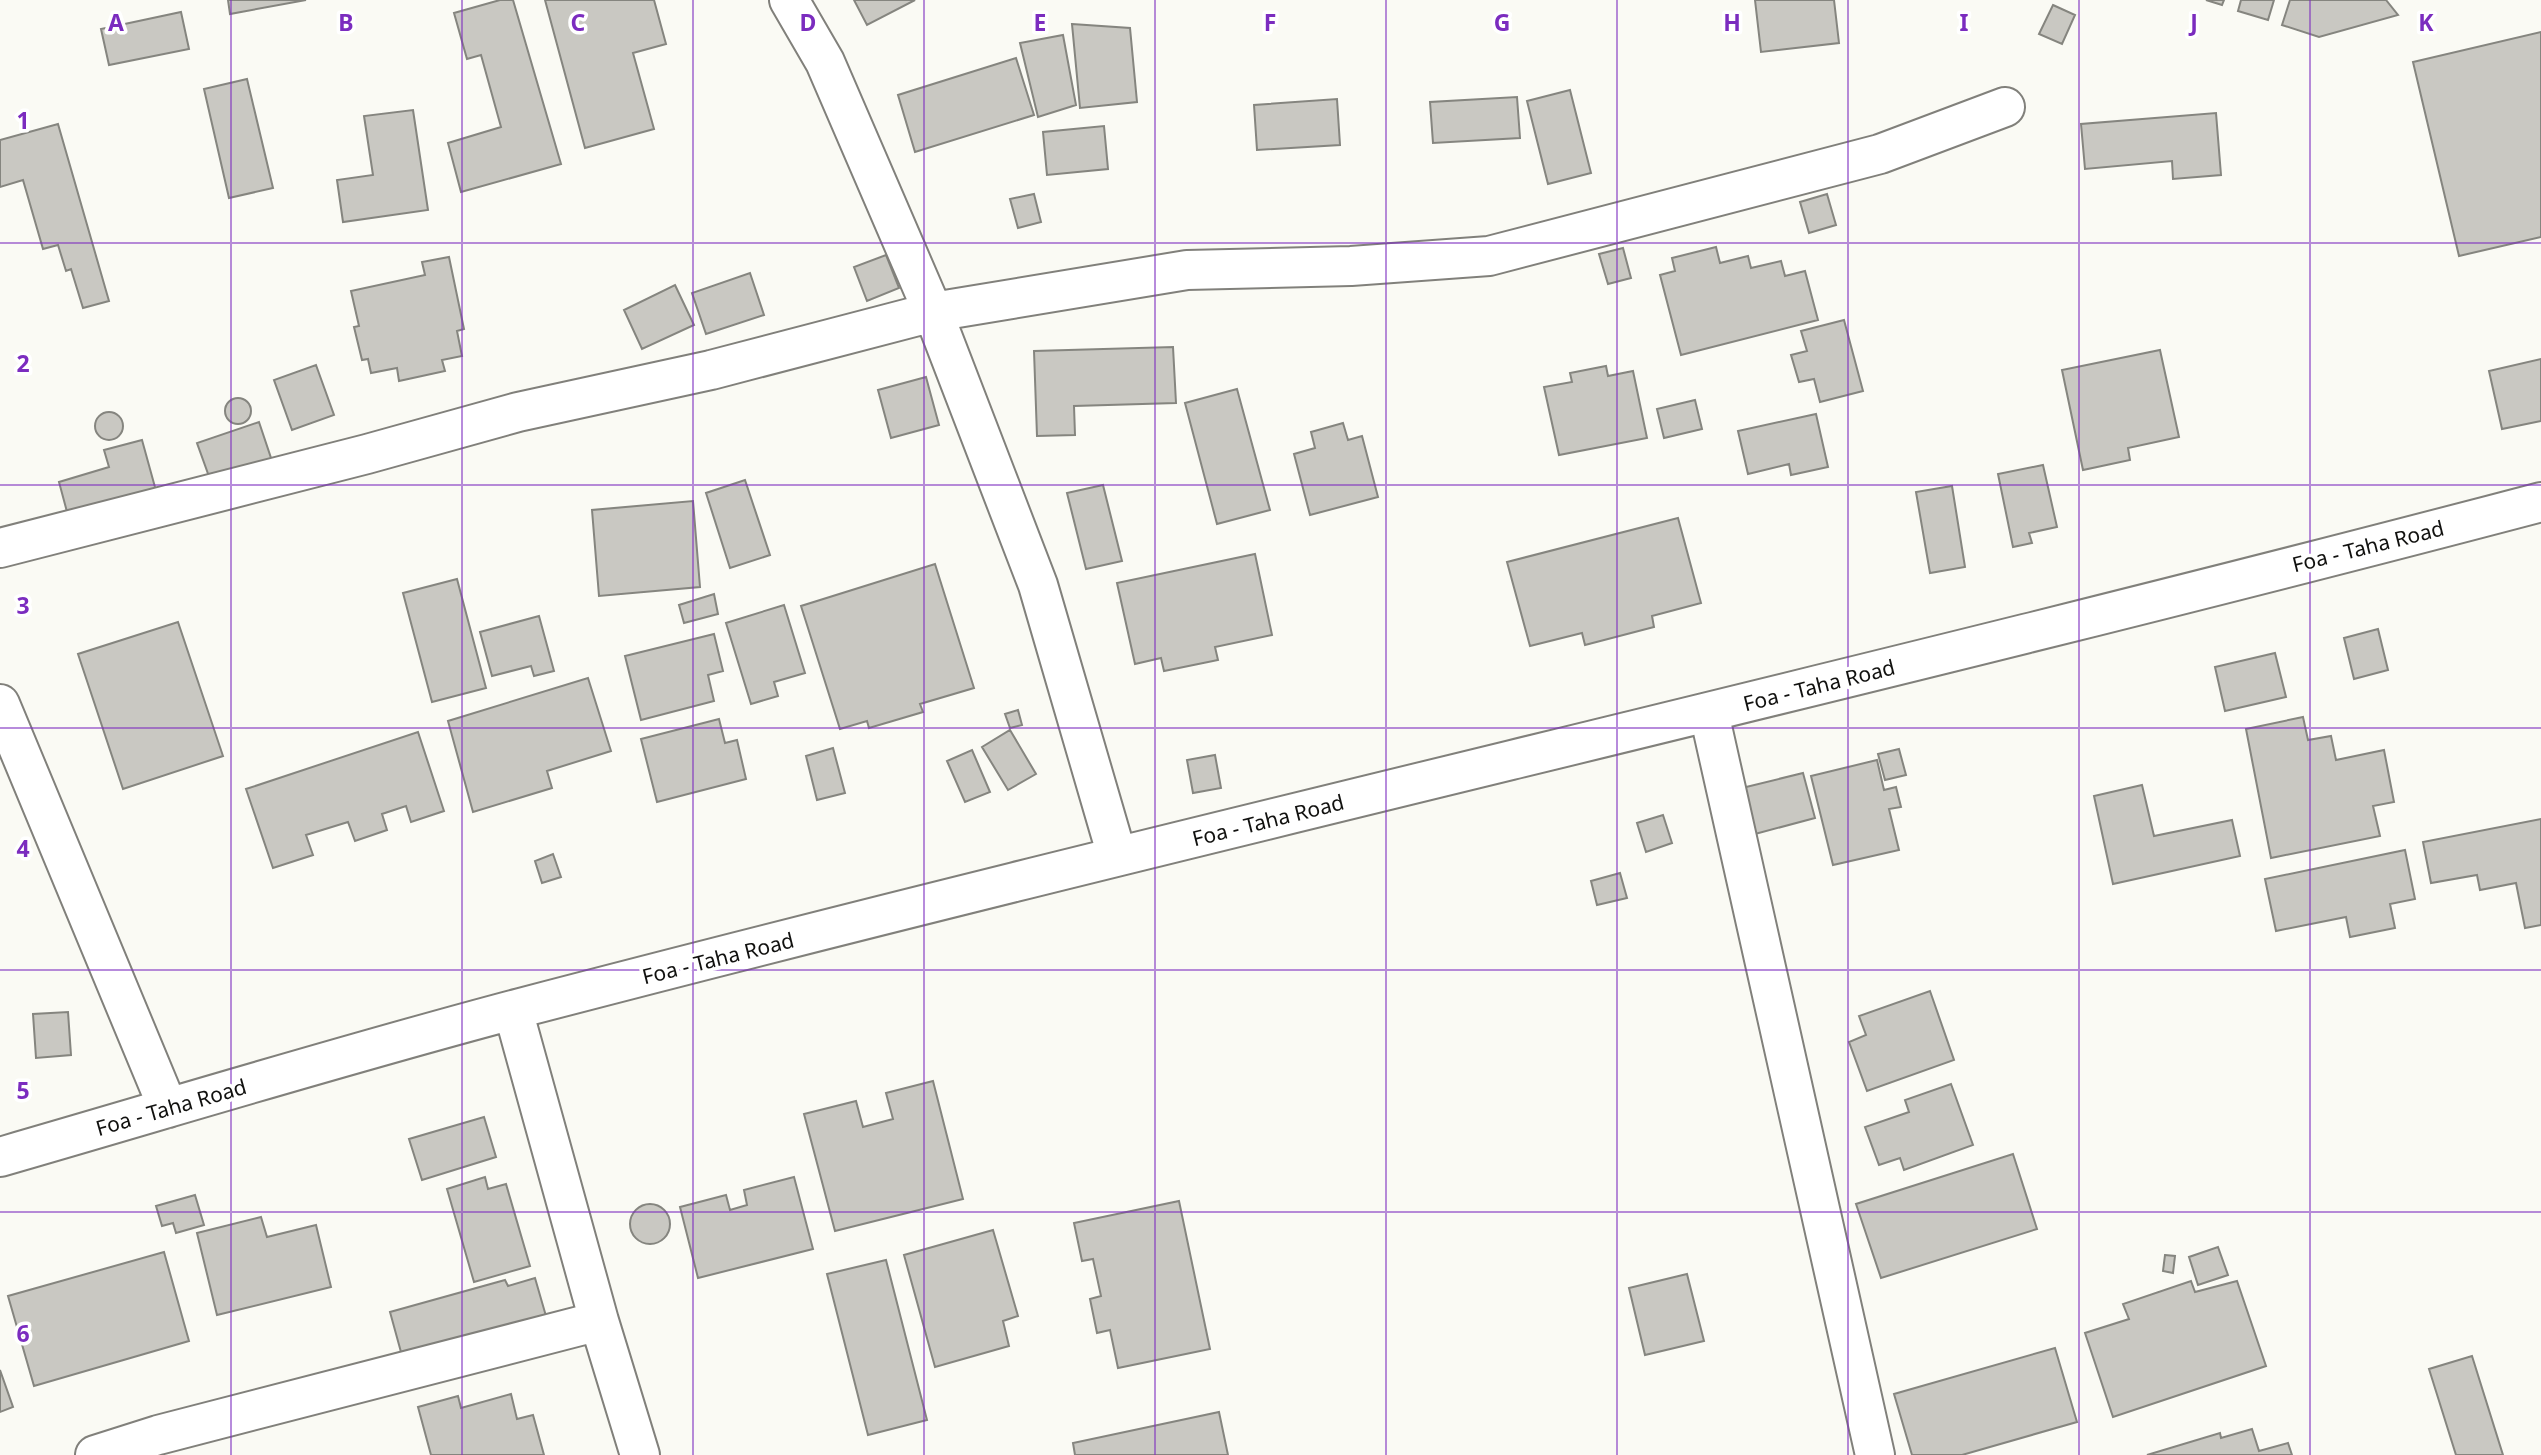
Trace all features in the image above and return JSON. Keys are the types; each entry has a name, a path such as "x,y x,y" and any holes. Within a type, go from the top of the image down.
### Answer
{"street":[{"path":"789,0 825,62 933,312 1038,585 1117,856"},
{"path":"0,548 518,412 711,370 933,312 1187,270 1350,266 1489,256 1880,154 2005,107"},
{"name":"Foa - Taha Road","path":"0,1157 513,1010 1117,856 1709,713 2541,502"},
{"path":"0,704 168,1108"},
{"path":"1709,713 1875,1455"},
{"path":"513,1010 599,1321 640,1455"},
{"path":"94,1455 158,1435 599,1321"}],"building":[{"path":"228,0 306,0 230,14"},
{"path":"500,0 513,0 561,164 461,192 448,143 501,127 481,55 467,59 454,13"},
{"path":"545,0 654,0 666,44 633,53 654,129 585,148"},
{"path":"854,0 915,0 867,25"},
{"path":"1755,0 1834,0 1839,43 1761,52"},
{"path":"2206,0 2224,0 2222,5"},
{"path":"2241,0 2274,0 2268,20 2238,11"},
{"path":"2290,0 2386,0 2398,15 2319,37 2282,25"},
{"path":"2053,5 2075,15 2062,44 2039,34"},
{"path":"181,12 189,49 109,65 101,29"},
{"path":"1072,24 1130,28 1137,102 1080,108"},
{"path":"2541,32 2541,237 2459,256 2413,62"},
{"path":"1063,35 1076,105 1038,117 1020,43"},
{"path":"1016,58 1034,115 915,152 898,95"},
{"path":"247,79 273,188 229,198 204,89"},
{"path":"1570,90 1591,173 1548,184 1527,101"},
{"path":"1517,97 1520,138 1433,143 1430,102"},
{"path":"1337,99 1340,145 1257,150 1254,105"},
{"path":"413,110 428,210 343,222 337,180 373,175 364,116"},
{"path":"2216,113 2221,175 2173,179 2172,161 2085,169 2081,124"},
{"path":"58,124 109,301 83,308 71,269 66,271 58,245 43,249 23,180 0,187 0,140"},
{"path":"1104,126 1108,169 1047,175 1043,132"},
{"path":"1034,194 1041,222 1018,228 1010,199"},
{"path":"1827,194 1836,225 1809,233 1800,202"},
{"path":"1716,247 1720,263 1748,256 1751,268 1781,261 1785,276 1805,271 1818,320 1681,355 1660,275 1675,271 1672,258"},
{"path":"1623,248 1631,278 1608,284 1599,254"},
{"path":"886,255 899,288 867,301 854,267"},
{"path":"449,257 464,329 457,331 462,356 442,360 445,371 399,381 397,368 371,373 368,359 362,360 354,327 359,326 351,291 425,275 422,262"},
{"path":"750,273 764,315 706,334 692,293"},
{"path":"675,285 694,325 642,349 624,310"},
{"path":"1844,320 1863,391 1820,402 1814,379 1799,382 1791,355 1807,351 1801,331"},
{"path":"1173,347 1176,403 1074,406 1075,435 1037,436 1034,351"},
{"path":"2160,350 2179,437 2128,448 2130,460 2083,470 2062,370"},
{"path":"2541,359 2541,421 2502,429 2489,371"},
{"path":"316,365 334,415 292,430 274,380"},
{"path":"1606,366 1608,376 1633,371 1647,438 1559,455 1544,387 1572,382 1570,373"},
{"path":"926,377 939,425 891,438 878,390"},
{"path":"1237,389 1270,510 1217,524 1185,403"},
{"path":"238,398 247,402 251,411 247,420 238,424 229,420 225,411 229,402"},
{"path":"1695,400 1702,429 1664,438 1657,409"},
{"path":"109,412 119,416 123,426 119,436 109,440 99,436 95,426 99,416"},
{"path":"1816,414 1828,467 1791,475 1789,464 1748,474 1738,431"},
{"path":"259,422 272,461 211,482 197,443"},
{"path":"1343,423 1348,440 1362,436 1378,497 1310,515 1294,454 1315,448 1311,432"},
{"path":"142,440 158,498 70,523 59,482 109,467 104,450"},
{"path":"2043,465 2057,527 2029,533 2032,543 2013,547 1998,474"},
{"path":"745,480 770,555 730,568 706,493"},
{"path":"1103,485 1122,561 1086,569 1067,493"},
{"path":"1952,486 1965,567 1930,573 1916,492"},
{"path":"693,501 700,587 599,596 592,510"},
{"path":"1678,518 1701,603 1652,616 1654,627 1585,645 1582,633 1530,646 1507,562"},
{"path":"1255,554 1272,635 1215,647 1218,660 1164,671 1161,658 1135,664 1117,583"},
{"path":"935,564 974,688 920,704 923,712 869,728 867,721 840,729 801,606"},
{"path":"457,579 486,688 432,702 403,593"},
{"path":"714,594 718,614 684,623 679,605"},
{"path":"784,605 805,673 774,682 778,696 751,704 726,623"},
{"path":"539,616 554,671 534,676 531,666 492,676 480,632"},
{"path":"178,622 223,756 123,789 78,654"},
{"path":"2378,629 2388,670 2354,679 2344,638"},
{"path":"714,634 723,671 708,675 714,701 641,720 625,656"},
{"path":"2275,653 2286,697 2225,711 2215,667"},
{"path":"588,678 611,751 547,771 552,788 473,812 448,721"},
{"path":"1018,710 1022,725 1010,728 1005,714"},
{"path":"2303,717 2308,740 2331,736 2336,760 2384,750 2394,802 2373,806 2380,836 2271,858 2246,729"},
{"path":"719,719 725,743 737,740 746,779 657,802 641,739"},
{"path":"1010,730 1036,774 1008,790 982,747"},
{"path":"418,732 444,811 411,822 406,806 382,814 387,830 355,841 348,822 306,835 313,855 273,868 246,789"},
{"path":"833,748 845,793 817,800 806,756"},
{"path":"1899,749 1906,775 1885,780 1878,754"},
{"path":"972,750 990,792 965,802 947,761"},
{"path":"1215,755 1221,788 1193,793 1187,760"},
{"path":"1877,760 1884,790 1896,787 1901,807 1889,809 1899,850 1833,865 1811,776"},
{"path":"1803,773 1815,818 1755,834 1742,788"},
{"path":"2142,785 2154,836 2232,820 2240,856 2113,884 2094,796"},
{"path":"1663,815 1672,843 1646,852 1637,823"},
{"path":"2541,819 2541,925 2525,928 2516,883 2480,890 2477,875 2431,883 2423,842"},
{"path":"2405,850 2415,899 2390,904 2395,928 2350,937 2346,917 2276,931 2265,879"},
{"path":"553,854 561,877 542,883 535,861"},
{"path":"1620,873 1627,898 1597,905 1591,881"},
{"path":"1930,991 1954,1060 1867,1091 1849,1042 1866,1035 1859,1016"},
{"path":"68,1012 71,1055 36,1058 33,1014"},
{"path":"933,1081 963,1199 835,1231 804,1114 856,1101 863,1127 893,1119 886,1093"},
{"path":"1951,1084 1973,1145 1904,1170 1900,1158 1879,1165 1865,1127 1909,1112 1905,1100"},
{"path":"484,1117 496,1157 422,1180 409,1139"},
{"path":"2013,1154 2037,1229 1881,1278 1856,1204"},
{"path":"485,1177 488,1189 506,1184 530,1266 474,1282 447,1189"},
{"path":"794,1177 813,1249 698,1278 680,1207 726,1195 730,1210 747,1205 744,1190"},
{"path":"195,1195 204,1225 176,1233 173,1223 162,1226 156,1206"},
{"path":"1179,1201 1210,1349 1118,1368 1110,1330 1097,1333 1090,1299 1101,1296 1093,1259 1082,1261 1074,1223"},
{"path":"650,1204 658,1205 664,1210 669,1216 669,1232 664,1238 658,1243 650,1244 642,1243 636,1238 631,1232 630,1224 631,1216 636,1210 642,1205"},
{"path":"261,1217 267,1237 316,1225 331,1287 217,1315 197,1233"},
{"path":"993,1230 1018,1316 1003,1321 1009,1346 935,1367 904,1255"},
{"path":"2218,1247 2228,1275 2198,1285 2189,1257"},
{"path":"164,1252 189,1341 34,1386 8,1296"},
{"path":"2165,1255 2175,1256 2173,1273 2163,1271"},
{"path":"886,1260 927,1420 868,1435 827,1274"},
{"path":"1687,1274 1704,1341 1645,1355 1629,1288"},
{"path":"535,1278 548,1323 404,1363 390,1312 505,1280 508,1286"},
{"path":"2191,1281 2195,1292 2237,1281 2266,1366 2113,1417 2085,1333 2129,1319 2123,1304"},
{"path":"2055,1348 2077,1422 1962,1455 1912,1455 1894,1394"},
{"path":"2472,1356 2503,1455 2456,1455 2429,1369"},
{"path":"0,1370 13,1407 0,1412"},
{"path":"511,1394 517,1419 533,1415 544,1455 431,1455 418,1407 458,1396 461,1408"},
{"path":"1219,1412 1228,1455 1075,1455 1073,1443"},
{"path":"2252,1429 2259,1451 2288,1443 2292,1455 2147,1455 2220,1433 2221,1438"}]}
